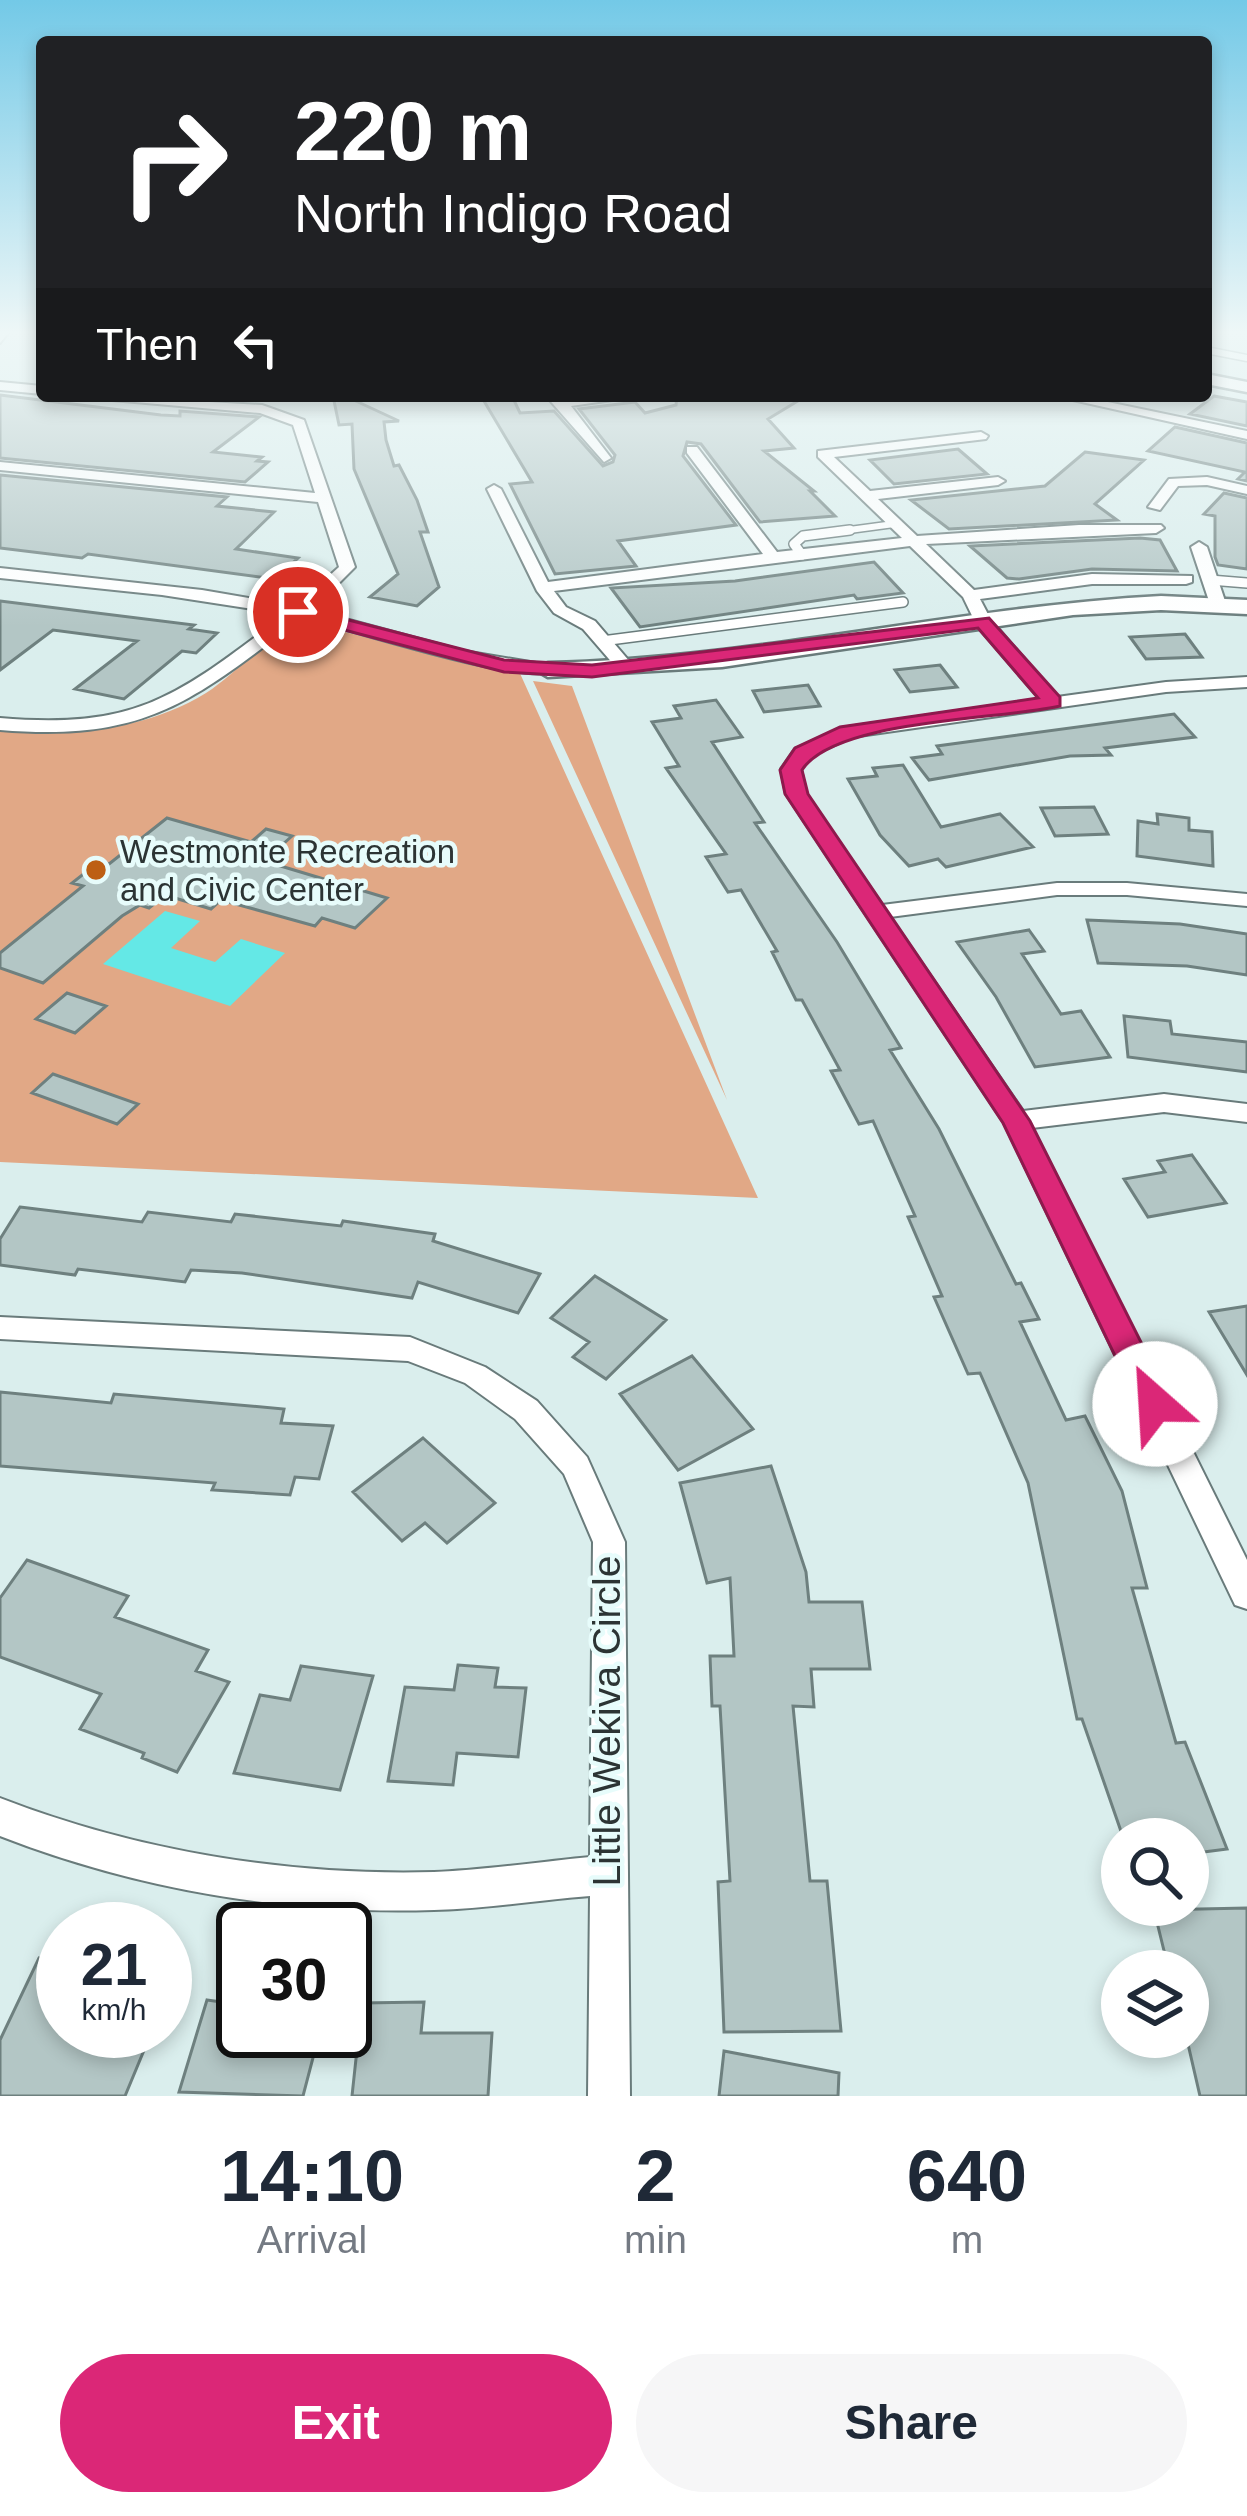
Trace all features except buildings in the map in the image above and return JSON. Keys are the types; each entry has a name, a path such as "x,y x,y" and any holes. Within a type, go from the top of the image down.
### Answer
{"street":[{"path":"0,724 71,730 107,726 161,710 196,690 335,583 347,567 304,431"},
{"path":"582,431 604,458"},
{"path":"981,436 823,454 970,595 983,622 1052,702"},
{"path":"692,450 774,558"},
{"path":"0,466 326,498"},
{"path":"866,496 998,481"},
{"path":"1155,507 1174,482 1207,481 1247,490"},
{"path":"494,489 542,588 560,610 589,625 627,669"},
{"path":"542,588 914,543 1087,528 1156,528"},
{"path":"1199,547 1214,592"},
{"path":"0,573 205,596 298,612 471,659 548,670 627,669 1214,592 1247,607"},
{"path":"970,595 1092,579 1186,579"},
{"path":"1247,682 1052,702 848,732 802,752 791,770 796,794 1016,1121 1247,1594"},
{"path":"877,912 1057,889 1127,889 1247,900"},
{"path":"1016,1121 1164,1102 1247,1113"},
{"name":"Little Wekiva Circle","path":"0,1328 410,1348 475,1375 526,1410 576,1466 609,1542 609,2096"},
{"path":"0,1817 114,1855 233,1878 408,1891 606,1875"}],"lane":[{"path":"802,555 794,544 803,536 894,524"},
{"path":"1214,592 1247,583"},
{"path":"602,640 903,602"}],"shaded area":[{"path":"313,624 469,663 518,669 758,1198 0,1162 0,728 80,730 157,716 206,693 284,633"},
{"path":"533,681 572,686 727,1100"}],"water":[{"path":"165,911 200,921 171,948 215,962 241,939 285,953 230,1006 103,964"}],"place":[{"name":"Westmonte Recreation and Civic Center","path":"96,870"}],"route":[{"path":"298,612 504,666 592,671 983,622 1052,702 848,732 802,752 791,770 796,794 1016,1121 1155,1404"}]}
